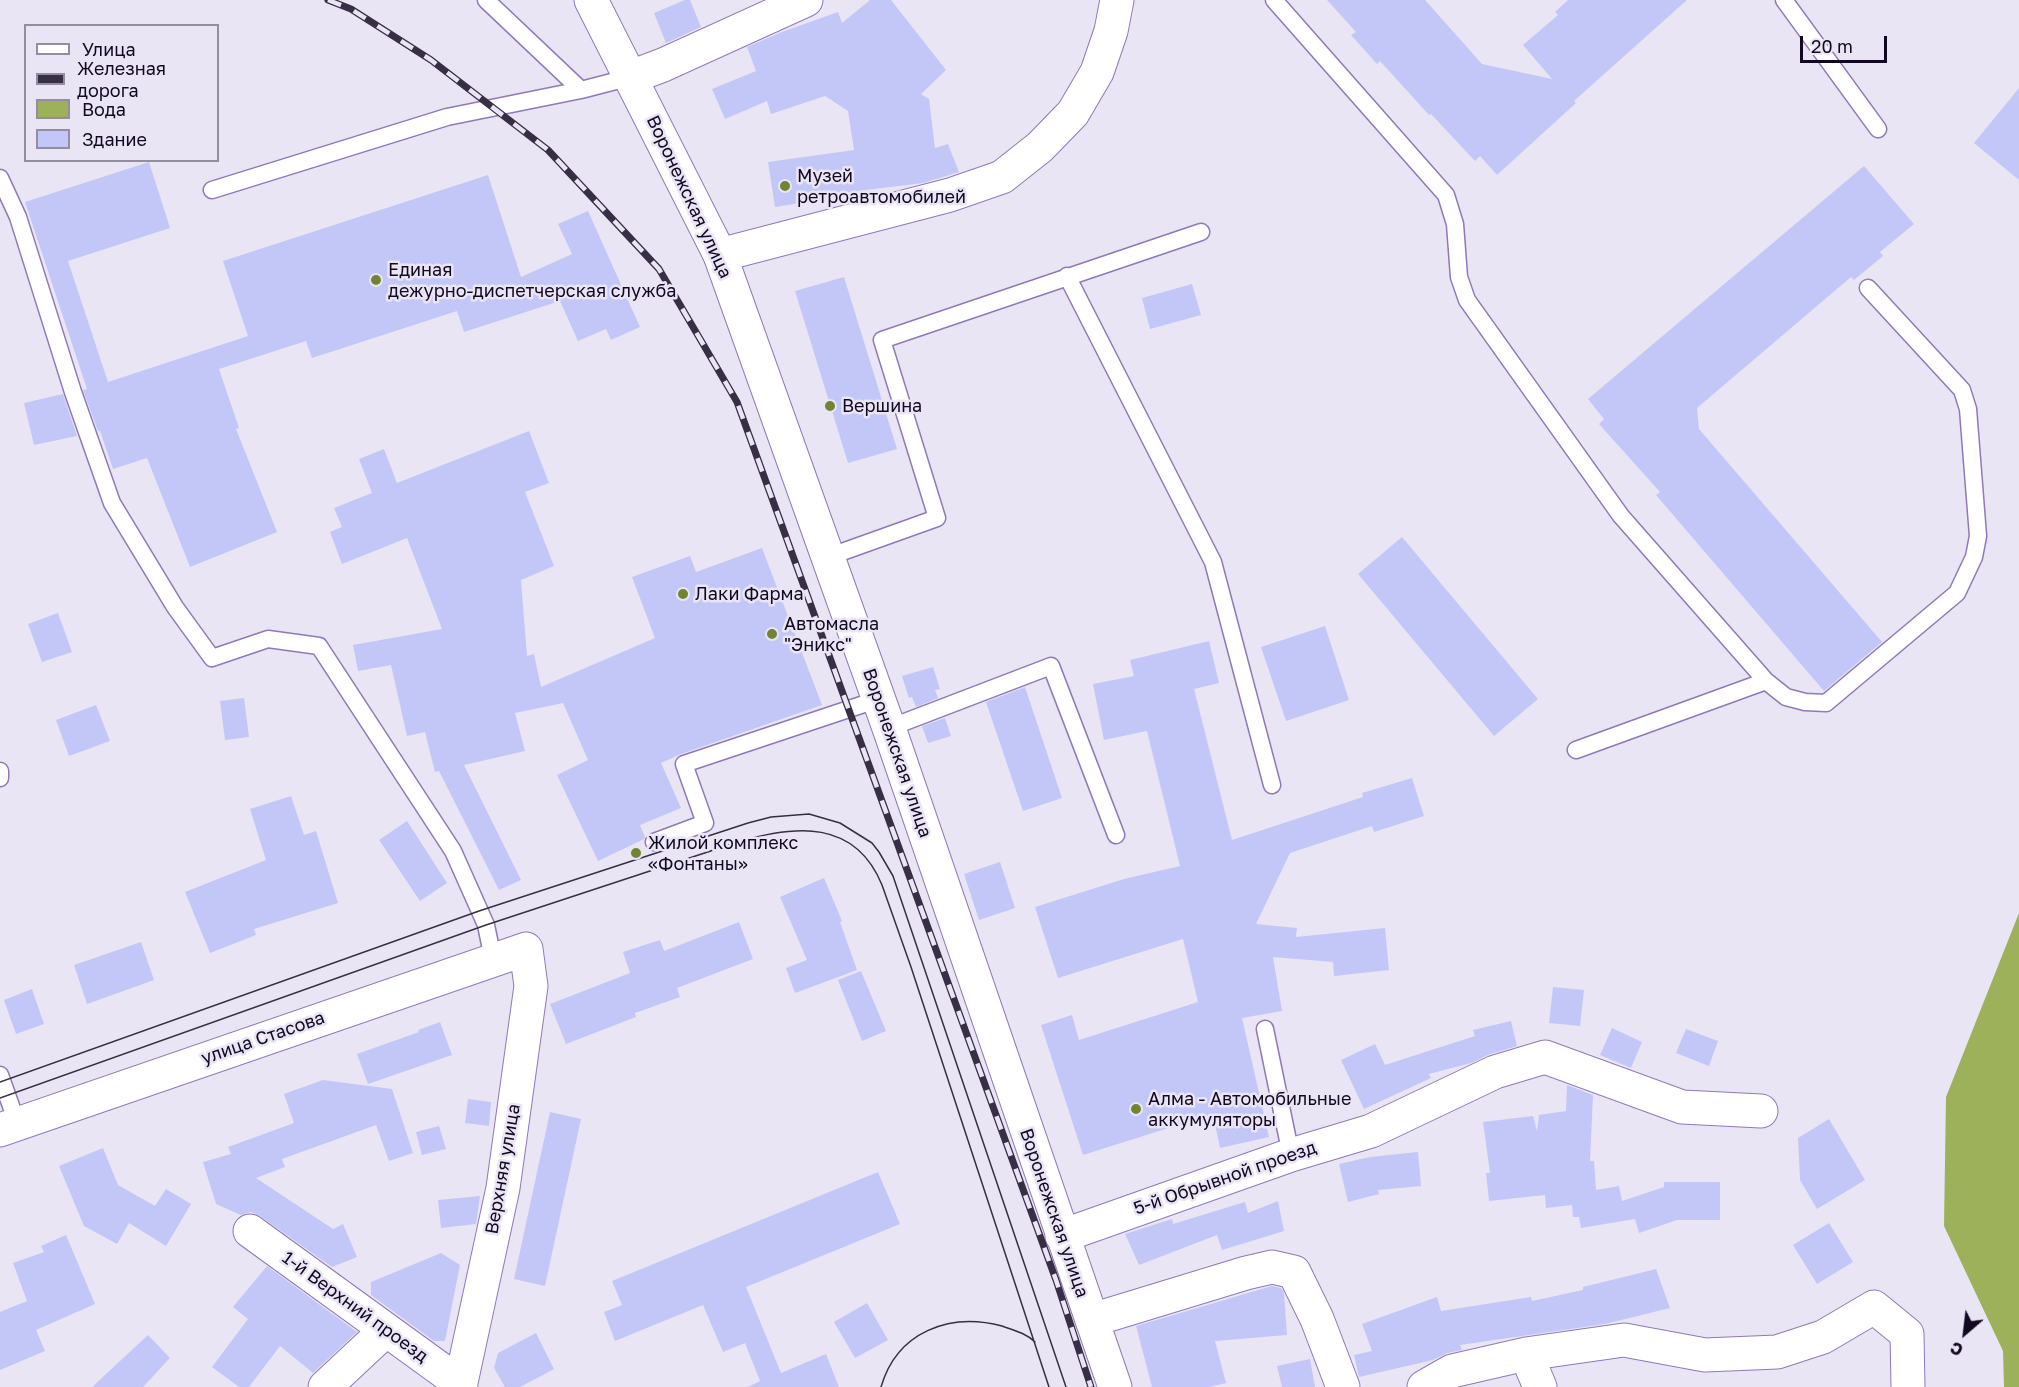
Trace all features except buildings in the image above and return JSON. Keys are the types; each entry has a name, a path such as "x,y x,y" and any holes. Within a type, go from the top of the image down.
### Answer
{"street":[{"name":"Воронежская улица","path":"591,0 632,76 720,255 884,714 1115,1387"},
{"path":"632,76 663,65 806,0"},
{"path":"720,255 950,195 1002,177 1040,147 1073,113 1097,72 1111,30 1117,0"},
{"name":"улица Стасова","path":"9,1127 493,958 526,949"},
{"name":"Верхняя улица","path":"460,1385 503,1188 531,986 526,949"},
{"name":"5-й Обрывной проезд","path":"1062,1236 1291,1155 1371,1131 1495,1072 1545,1057 1682,1107 1761,1111"},
{"name":"1-й Верхний проезд","path":"250,1231 460,1385"},
{"path":"1092,1320 1246,1273 1272,1267 1294,1272 1317,1319 1343,1387"},
{"path":"1424,1387 1452,1371 1526,1354 1624,1340 1705,1355 1777,1352 1823,1337 1874,1308 1907,1334 1908,1387"},
{"path":"325,1387 386,1330"},
{"path":"1526,1354 1540,1387"}],"lane":[{"path":"486,0 581,90"},
{"path":"1274,0 1446,195 1455,224 1459,277 1467,300 1621,516 1766,681 1786,697 1805,702 1826,703 1958,593 1974,557 1978,536 1968,409 1962,390 1868,288"},
{"path":"1784,0 1878,129"},
{"path":"212,190 447,117 581,90 632,76"},
{"path":"0,178 18,217 73,392 112,503 175,607 212,658 268,639 319,646 453,851 486,925 493,958"},
{"path":"828,557 937,518 882,340 1201,232"},
{"path":"1067,276 1213,562 1272,785"},
{"path":"654,842 705,823 684,764 884,714 1052,666 1116,835"},
{"path":"1576,750 1766,681"},
{"path":"0,771 0,778"},
{"path":"1265,1029 1291,1155"},
{"path":"0,1075 9,1127"}],"water":[{"path":"2019,913 2019,1387 2004,1387 2003,1351 1944,1226 1946,1097"}],"tram line":[{"path":"0,1082 479,911 748,823 771,817 809,814 840,823 872,843 893,876 1066,1387"},
{"path":"0,1098 486,925 738,842 781,832 821,832 840,838 856,848 870,864 882,885 1049,1387"},
{"path":"881,1387 899,1352 912,1340 945,1325 982,1322 1024,1334 1035,1342"}],"railway":[{"path":"328,0 351,9 431,60 548,150 659,269 737,402 1056,1280 1091,1387"}],"place":[{"name":"Музей ретроавтомобилей","path":"785,186"},
{"name":"Единая дежурно-диспетчерская служба","path":"376,280"},
{"name":"Вершина","path":"830,406"},
{"name":"Лаки Фарма","path":"683,594"},
{"name":"Автомасла \"Эникс\"","path":"772,634"},
{"name":"Жилой комплекс «Фонтаны»","path":"636,853"},
{"name":"Алма - Автомобильные аккумуляторы","path":"1136,1109"}]}
